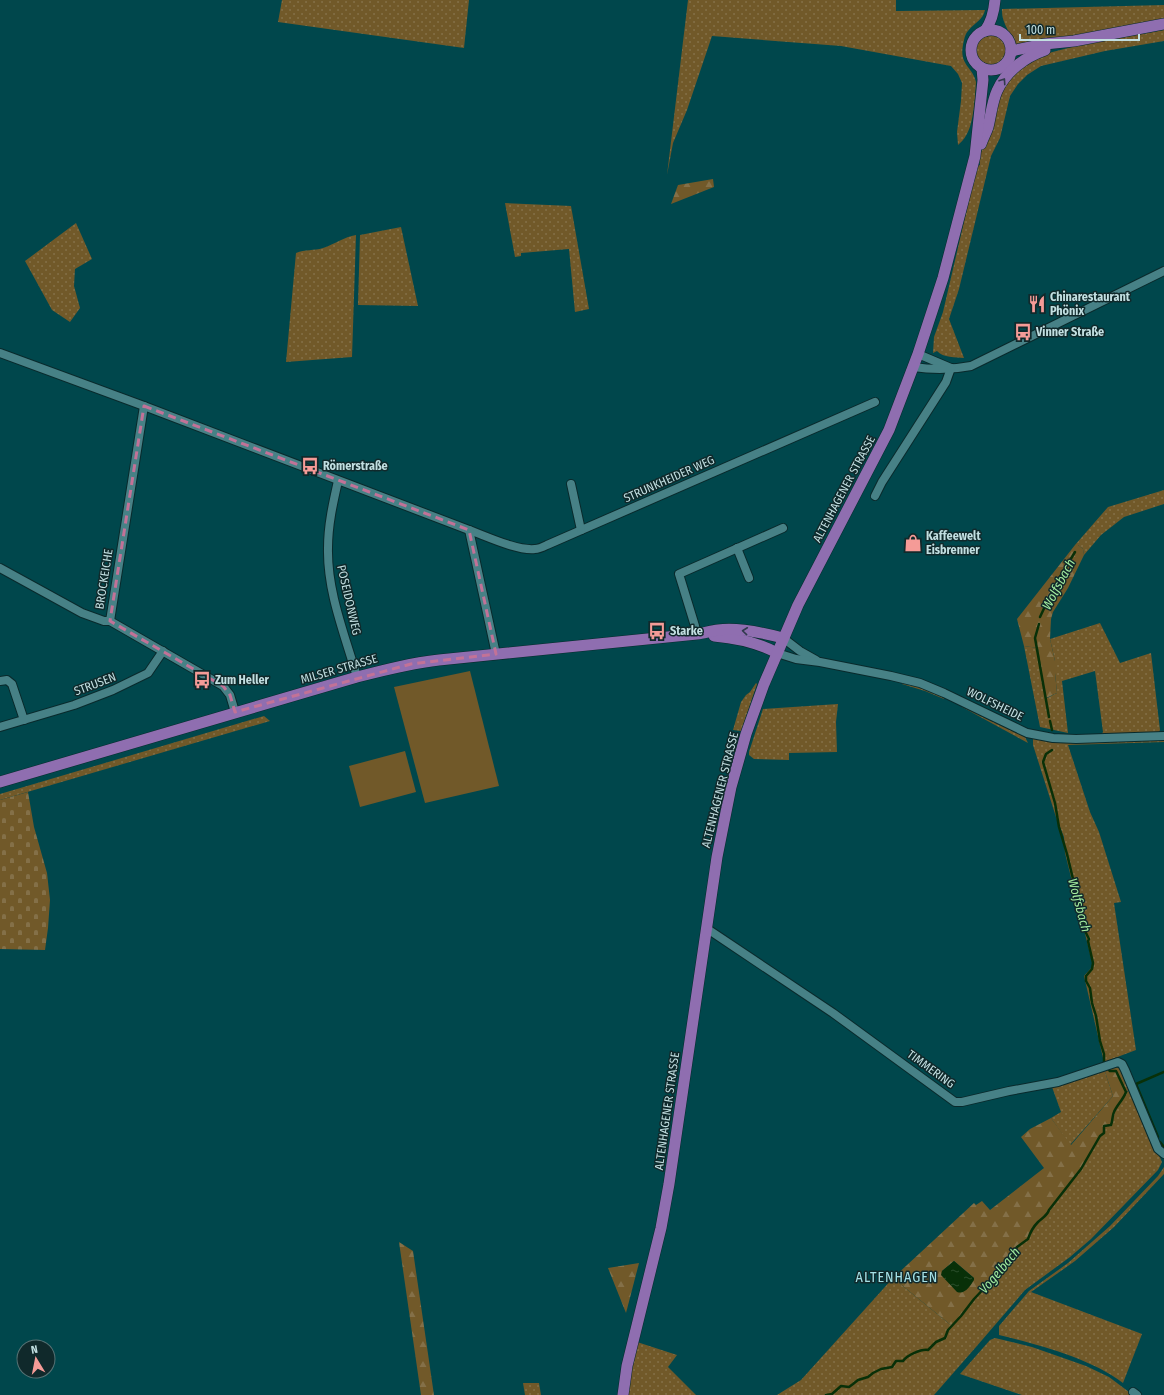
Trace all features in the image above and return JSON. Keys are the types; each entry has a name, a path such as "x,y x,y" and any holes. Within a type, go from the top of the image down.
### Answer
{"main road":[{"path":"985,31 994,12 995,0"},
{"path":"994,12 997,23 1010,44 1011,51 1005,64 998,68 989,70 982,68 974,60 971,54 971,45 981,32 995,30 1002,33"},
{"path":"1011,51 1164,24"},
{"path":"981,144 988,127 997,91 1006,76 1017,65 1032,55 1074,41"},
{"name":"ALTENHAGENER STRASSE","path":"623,1395 627,1366 661,1228 669,1184 717,857 731,787 746,734 776,654 798,605 889,430 918,354 943,278 975,156 983,80 982,68"},
{"name":"ALTENHAGENER STRASSE","path":"975,156 981,144 994,69"},
{"name":"MILSER STRASSE","path":"0,782 357,677 386,669 429,661 697,634 720,630 744,630 784,638"},
{"name":"MILSER STRASSE","path":"697,634 748,641 763,646 776,654"}],"street":[{"path":"913,367 941,370 971,366 980,363 1164,271"},
{"path":"0,353 144,406 469,530 496,654"},
{"path":"918,354 951,368"},
{"path":"875,496 882,482 946,382 951,368"},
{"name":"STRUNKHEIDER WEG","path":"469,530 527,550 547,546 875,402"},
{"name":"BROCKEICHE","path":"144,406 110,622 223,686 230,695 236,712"},
{"name":"POSEIDONWEG","path":"338,481 329,530 328,564 334,599 357,677"},
{"path":"571,484 581,530"},
{"path":"697,634 679,574 783,528"},
{"path":"737,548 749,578"},
{"path":"0,568 82,613 110,622"},
{"name":"WOLFSHEIDE","path":"784,638 820,662"},
{"name":"STRUSEN","path":"0,727 74,705 135,680 148,673 163,652"},
{"name":"WOLFSHEIDE","path":"776,654 892,676 920,684 944,693 1027,733 1053,738 1076,739 1164,736"},
{"path":"0,681 7,680 12,684 24,720"},
{"name":"TIMMERING","path":"706,928 833,1013 955,1102 962,1102 1058,1082 1118,1062 1122,1064 1125,1070 1158,1149 1164,1154"}],"highlighted area":[{"path":"144,406 469,530 496,654 411,664 235,712 230,695 223,686 110,621"}],"green space":[{"path":"282,0 469,0 464,48 278,22"},
{"path":"688,0 896,0 896,11 985,10 980,19 967,32 962,52 965,62 976,82 975,97 969,129 963,140 958,145 957,132 962,83 958,74 951,66 841,46 712,36 687,110 673,143 667,175"},
{"path":"1164,5 1164,20 1015,47 1002,14 1002,9"},
{"path":"1164,30 1164,41 1105,51 1041,66 1027,75 1018,84 1010,96 1000,138 991,156 959,289 949,319 964,358 946,356 937,351 933,353 934,337 943,312 977,166 980,165 979,159 997,101 1009,78 1037,56 1076,46"},
{"path":"991,35 1002,39 1006,50 1002,61 991,65 980,61 976,50 980,39"},
{"path":"713,179 714,187 671,204 678,185"},
{"path":"505,203 571,206 589,309 575,312 569,249 521,253 521,256 515,257"},
{"path":"76,223 92,259 75,269 74,286 80,308 70,322 52,310 25,261"},
{"path":"401,227 418,306 358,305 360,235"},
{"path":"356,235 352,357 286,362 296,253 323,248 347,237"},
{"path":"1164,490 1164,504 1124,517 1101,535 1084,555 1083,549 1078,545 1075,545 1108,507"},
{"path":"1075,545 1078,545 1083,549 1084,555 1068,588 1053,612 1051,619 1050,639 1055,661 1057,693 1046,698 1038,648 1024,646 1017,619"},
{"path":"1100,623 1120,663 1151,653 1160,730 1158,734 1101,735 1103,732 1095,671 1062,681 1068,733 1040,727 1024,646 1038,648 1047,698 1057,693 1055,661 1050,639"},
{"path":"470,671 499,786 425,803 394,687"},
{"path":"902,681 925,688 944,697 944,699 902,684"},
{"path":"756,683 757,684 741,731 733,730 741,702"},
{"path":"838,704 836,722 837,752 789,753 789,760 754,759 749,755 763,709"},
{"path":"964,705 1021,734 1025,737 1028,743 962,707"},
{"path":"264,716 270,721 0,800 0,794"},
{"path":"1033,738 1164,739 1164,742 1068,745 1090,812 1099,832 1121,902 1114,903 1136,1050 1104,1062 1084,976 1093,966 1065,853 1064,837 1033,745"},
{"path":"405,751 416,792 360,807 349,766"},
{"path":"28,792 34,827 47,873 50,900 45,950 0,949 0,800"},
{"path":"1112,1066 1121,1069 1130,1089 1126,1092 1123,1100 1113,1113 1113,1121 1111,1125 1104,1126 1104,1133 1100,1136 1081,1169 1047,1213 1038,1222 1030,1233 1028,1239 1017,1247 1006,1265 995,1274 993,1281 982,1289 962,1316 952,1326 893,1278 974,1203 976,1205 982,1201 990,1210 1044,1168 1021,1137 1030,1129 1051,1118 1071,1145 1113,1096 1104,1069","holes":["954,1261 974,1278 942,1271"]},
{"path":"1104,1069 1113,1096 1070,1145 1051,1118 1061,1112 1052,1087"},
{"path":"1130,1089 1162,1162 1158,1170 1091,1239 1070,1257 1025,1290 934,1395 777,1395 801,1380 893,1278 952,1326 974,1299 995,1278 995,1274 1017,1247 1028,1239 1030,1233 1038,1222 1065,1191 1081,1169 1100,1136 1104,1133 1104,1126 1113,1121 1114,1112"},
{"path":"1164,1167 1164,1174 1114,1227 1075,1261 1031,1292 1142,1334 1123,1383 1110,1374 1080,1359 1031,1343 999,1335 999,1326 1029,1291 1068,1263 1110,1226 1158,1176"},
{"path":"399,1242 413,1251 434,1395 421,1395"},
{"path":"639,1263 626,1313 608,1268"},
{"path":"995,1338 1032,1347 1086,1366 1109,1377 1133,1395 1022,1395 960,1374 990,1340"},
{"path":"637,1342 677,1355 668,1367 696,1395 627,1395"},
{"path":"523,1383 539,1383 541,1395 525,1395"}],"water":[{"path":"954,1261 974,1278 969,1287 960,1293 957,1292 941,1275 942,1271"}],"waterway":[{"name":"Wolfsbach","path":"1040,617 1055,585 1075,552"},
{"name":"Wolfsbach","path":"1039,624 1035,638 1049,717"},
{"name":"Wolfsbach","path":"1050,721 1052,730"},
{"name":"Wolfsbach","path":"1052,750 1046,754 1043,762 1055,803 1059,827 1086,933 1089,939 1088,941 1093,963 1092,969 1086,976 1086,981 1090,988 1100,1041 1104,1054 1104,1064"},
{"name":"Vogelbach","path":"826,1395 832,1394 841,1386 849,1387 858,1380 868,1377 881,1369 892,1367 896,1361 903,1361 914,1353 922,1350 928,1350 936,1342 945,1338 948,1330 974,1299 989,1283 993,1281 995,1274 1006,1265 1017,1247 1028,1239 1038,1222 1047,1214 1081,1169 1100,1136 1104,1133 1104,1126 1111,1125 1114,1112 1126,1092 1116,1071 1110,1071 1108,1069"},
{"path":"1158,1137 1136,1084 1164,1072"},
{"path":"1160,1142 1164,1147"}],"place":[{"name":"Chinarestaurant Phönix","path":"1037,304"},
{"name":"Vinner Straße","path":"1023,332"},
{"name":"Römerstraße","path":"310,466"},
{"name":"Kaffeewelt Eisbrenner","path":"913,543"},
{"name":"Starke","path":"657,631"},
{"name":"Zum Heller","path":"202,680"}],"district":[{"name":"ALTENHAGEN","path":"897,1277"}]}
